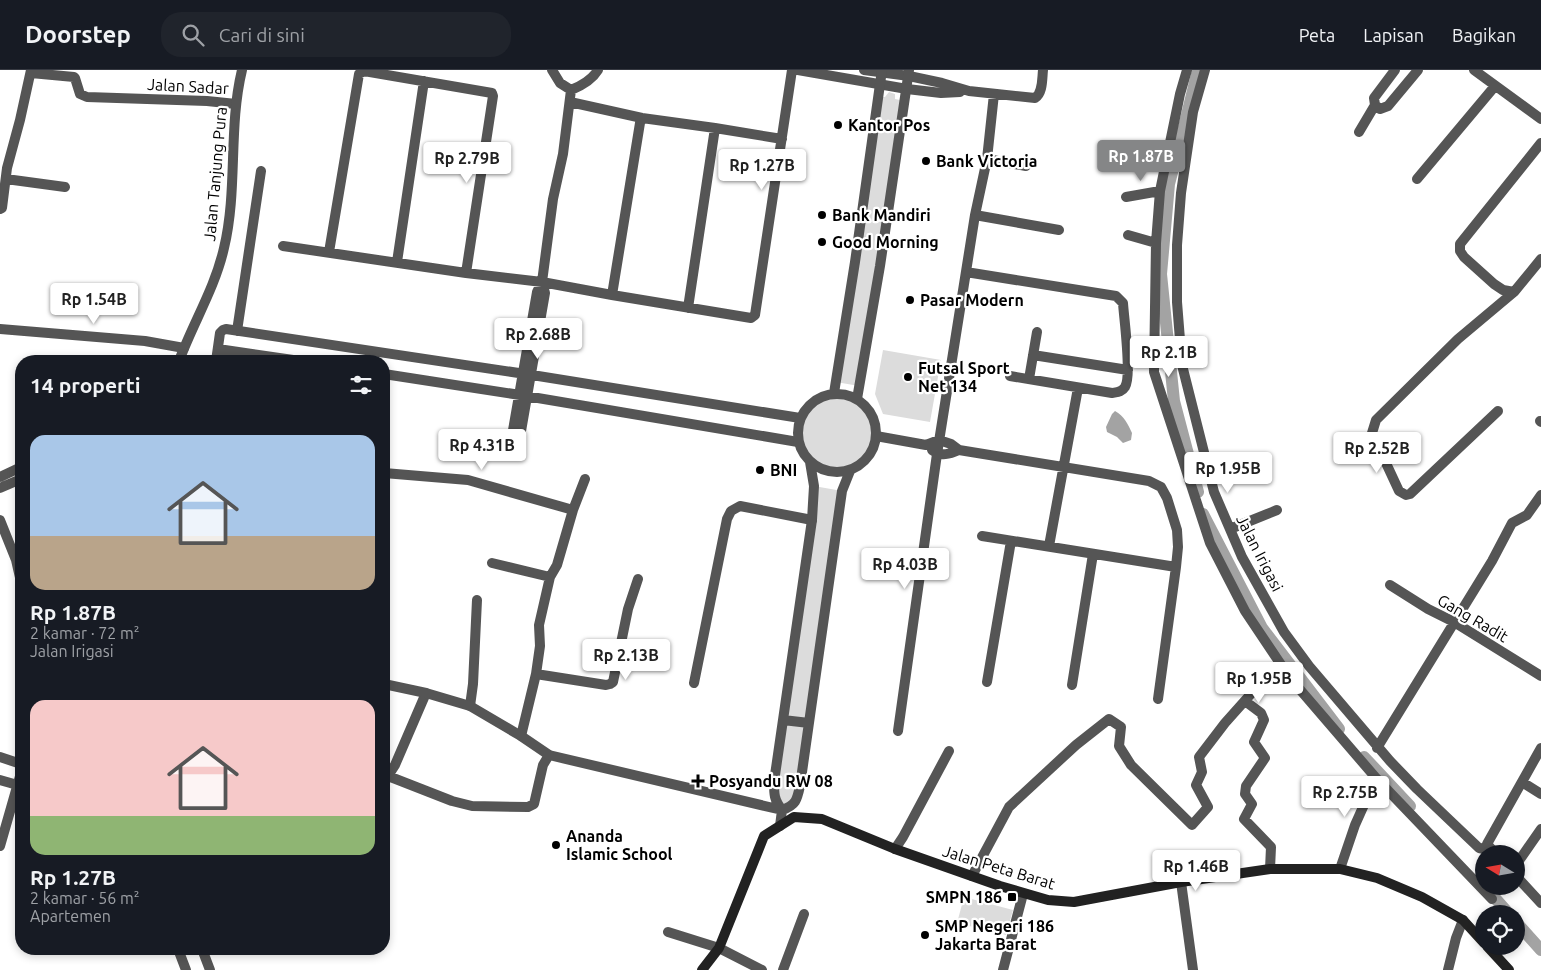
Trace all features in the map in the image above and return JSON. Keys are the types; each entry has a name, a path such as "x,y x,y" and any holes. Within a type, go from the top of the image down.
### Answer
{"main road":[{"name":"Jalan Peta Barat","path":"702,970 719,948 764,836 794,817 822,819 895,849 1023,894 1048,900 1074,902 1181,882 1270,869 1340,869 1378,878 1408,890 1463,920 1475,933"},
{"path":"1495,955 1509,970"}],"street":[{"name":"Jalan Tanjung Pura","path":"181,355 216,275 224,247 232,194 236,104 240,70"},
{"path":"552,70 560,83 571,90"},
{"path":"571,90 581,86 598,70"},
{"path":"283,246 466,273 542,282 750,318 755,315 792,70"},
{"path":"798,70 907,89 941,93 969,91"},
{"path":"864,70 909,73 969,91 1035,98 1039,96 1043,70"},
{"path":"1187,70 1180,94 1160,190 1156,243 1154,372 1210,543 1244,611 1280,666 1376,778 1492,899"},
{"name":"Jalan Irigasi","path":"1205,70 1193,112 1181,194 1177,245 1177,302 1182,365 1214,492 1242,557 1284,632 1310,666 1378,748 1416,789 1479,848 1484,849 1487,844"},
{"path":"1359,132 1375,105 1374,98 1395,70"},
{"path":"1375,105 1380,109 1388,106 1418,70"},
{"path":"1474,70 1541,119"},
{"path":"329,252 359,74 364,71 489,92 494,96 466,273"},
{"path":"834,393 882,71"},
{"path":"0,209 2,208 10,155 31,72"},
{"name":"Jalan Sadar","path":"31,72 74,77 80,94 87,97 207,101 236,104"},
{"path":"857,398 909,73"},
{"path":"397,262 424,81"},
{"path":"1417,179 1495,86"},
{"path":"524,396 536,292 542,282 553,199 563,154 571,90"},
{"path":"898,731 939,440 975,215 987,159 994,94"},
{"path":"570,102 642,118 782,139"},
{"path":"612,295 642,118"},
{"path":"688,308 715,128"},
{"path":"1514,292 1503,290 1488,279 1464,257 1460,251 1460,244 1541,143"},
{"path":"987,159 1026,166"},
{"path":"237,331 261,171"},
{"path":"6,179 66,187"},
{"path":"1126,197 1160,190"},
{"path":"975,215 1059,230"},
{"path":"1128,235 1156,243"},
{"path":"1498,411 1410,494 1406,495 1399,492 1372,433 1376,420 1458,338 1514,292 1541,259"},
{"path":"966,272 1116,296 1123,304 1128,370 1124,389 1112,393 1010,376"},
{"path":"0,329 144,342 184,348"},
{"path":"217,355 220,333 223,330 237,331 528,374 800,418"},
{"path":"1029,379 1037,332"},
{"path":"218,349 259,355"},
{"path":"1033,355 1128,370"},
{"path":"390,375 798,442"},
{"path":"1049,546 1078,388"},
{"path":"834,393 857,398 871,412 875,422 876,436 874,448 866,460 850,471 832,472 822,470 810,462 801,451 798,442 800,418 813,402 834,393"},
{"path":"876,436 926,445 937,454 949,454 959,450"},
{"path":"926,445 939,440 951,444 959,450 1149,481 1160,487 1167,498 1177,530 1178,547 1158,699"},
{"path":"780,826 782,810 774,797 774,782 812,520 814,486 810,462"},
{"path":"0,476 15,470"},
{"path":"390,685 426,693 470,706 549,755 782,810 790,807 797,800 842,490 850,471"},
{"path":"390,474 468,480 573,510"},
{"path":"521,736 536,674 540,646 539,625 550,577 557,565 573,510 585,479"},
{"path":"0,488 15,482"},
{"path":"1378,748 1512,523 1527,515 1541,495"},
{"path":"694,683 727,519 732,511 740,506 812,520"},
{"path":"1230,529 1276,510"},
{"path":"0,520 15,558"},
{"path":"982,536 1176,567"},
{"path":"987,682 1012,541"},
{"path":"1072,685 1093,554"},
{"path":"492,563 550,577"},
{"path":"536,674 606,685 613,682 628,609 638,579"},
{"name":"Gang Radit","path":"1390,585 1541,676"},
{"path":"470,706 478,600"},
{"path":"972,876 1010,807 1076,745 1109,719 1121,727 1119,746 1131,765 1192,825 1208,806 1196,785 1202,772 1200,758 1225,723 1274,668 1280,666"},
{"path":"390,773 426,693"},
{"path":"1245,701 1261,713 1264,720 1254,742 1265,758 1246,786 1245,794 1252,804 1244,819 1270,847 1270,869"},
{"path":"783,720 809,724"},
{"path":"1487,844 1541,748"},
{"path":"895,849 949,751"},
{"path":"390,780 472,806 528,807 534,804 543,764 549,755"},
{"path":"0,757 15,762"},
{"path":"1340,869 1355,826 1376,778"},
{"path":"0,780 15,784"},
{"path":"1522,782 1541,794"},
{"path":"0,846 15,801"},
{"path":"1525,852 1541,829"},
{"path":"1181,882 1193,970"},
{"path":"1525,885 1541,902"},
{"path":"1003,970 1023,894"},
{"path":"783,970 804,914"},
{"path":"1448,970 1456,938 1463,920"},
{"path":"668,932 719,948 762,970"},
{"path":"180,955 186,970"},
{"path":"204,955 210,970"}],"shaded area":[{"path":"889,92 895,94 895,99 905,101 859,386 836,382 878,97 885,97"},
{"name":"Futsal Sport Net 134","path":"883,350 941,360 930,422 883,414 875,394"},
{"path":"837,394 852,397 865,405 873,418 876,433 873,448 865,461 852,469 837,472 822,469 809,461 801,448 798,433 801,418 809,405 822,397"},
{"path":"1115,411 1127,423 1132,433 1131,440 1123,443 1117,437 1107,432 1106,427"},
{"path":"814,486 842,491 797,800 782,810 774,782"},
{"path":"964,897 1013,910 1006,935 957,923"}],"waterway":[{"path":"1198,70 1169,184 1161,274 1174,401 1198,492"},
{"path":"1203,514 1262,628 1339,729"},
{"path":"1364,757 1410,806"},
{"path":"1492,895 1501,905"},
{"path":"1525,932 1541,950"}],"place":[{"name":"Kantor Pos","path":"838,125"},
{"name":"Bank Victoria","path":"926,161"},
{"name":"Bank Mandiri","path":"822,215"},
{"name":"Good Morning","path":"822,242"},
{"name":"Pasar Modern","path":"910,300"},
{"name":"Futsal Sport Net 134","path":"908,377"},
{"name":"BNI","path":"760,470"},
{"name":"Posyandu RW 08","path":"698,781"},
{"name":"Ananda Islamic School","path":"556,845"},
{"name":"SMPN 186","path":"1012,897"},
{"name":"SMP Negeri 186 Jakarta Barat","path":"925,935"}]}
